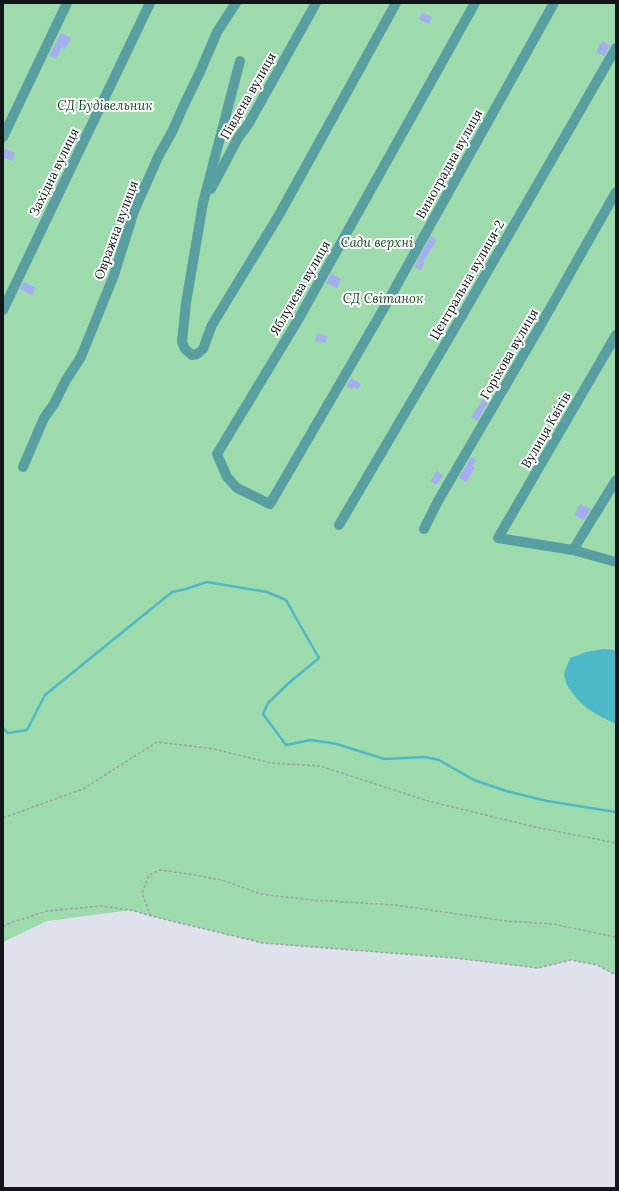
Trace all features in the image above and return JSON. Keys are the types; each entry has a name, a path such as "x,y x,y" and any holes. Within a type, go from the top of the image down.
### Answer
{"lane":[{"path":"3,137 67,3"},
{"name":"Західна вулиця","path":"3,310 150,3"},
{"name":"Овражна вулиця","path":"23,467 44,418 54,404 66,380 81,357 114,275 134,211 159,155 173,130 200,72 217,32 236,3"},
{"name":"Південа вулиця","path":"203,203 238,138 249,124 316,3"},
{"path":"240,61 203,203 186,303 182,342 192,356 198,354 202,349 212,326 279,215 396,3"},
{"name":"Яблунева вулиця","path":"270,504 237,488 227,477 218,454 298,320 474,3"},
{"name":"Виноградна вулиця","path":"270,504 384,308 554,3"},
{"name":"Центральна вулиця-2","path":"339,525 616,48"},
{"name":"Горіхова вулиця","path":"424,529 438,501 540,328 616,192"},
{"name":"Вулиця Квітів","path":"573,550 498,538 616,335"},
{"path":"616,480 573,550 616,562"}],"path":[{"path":"3,818 83,789 157,742 214,749 271,763 320,766 428,801 535,827 616,843"},
{"path":"151,916 142,893 149,875 160,870 222,880 261,894 312,900 394,905 506,922 553,924 616,937"},
{"path":"3,927 10,923 47,911 101,906 131,910 263,943 455,958 538,968 571,960 597,965 616,975"}],"green space":[{"path":"3,3 616,3 616,650 593,651 570,658 564,673 605,720 616,724 616,975 597,965 571,960 538,968 455,958 263,943 131,910 47,921 3,942"}],"water":[{"path":"604,649 616,650 616,724 602,718 578,700 568,686 564,673 570,658 586,652"}],"building":[{"path":"422,12 432,17 429,24 419,19"},
{"path":"61,33 71,38 65,49 62,47 56,59 49,56"},
{"path":"602,41 610,45 604,56 596,52"},
{"path":"3,148 15,153 12,161 3,157"},
{"path":"431,236 437,239 423,262 424,263 421,270 414,267"},
{"path":"331,274 341,279 337,288 326,283"},
{"path":"24,282 36,288 32,295 20,289"},
{"path":"317,333 327,336 326,343 315,341"},
{"path":"351,378 361,384 358,389 354,387 352,389 346,386"},
{"path":"483,399 488,403 477,421 471,417"},
{"path":"471,457 476,460 472,466 475,468 466,482 459,478"},
{"path":"437,471 443,475 436,485 430,481"},
{"path":"580,504 591,509 584,520 574,515"}],"waterway":[{"path":"3,728 8,733 27,730 45,695 172,592 207,582 267,592 286,600 319,658 268,703 263,714 286,745 311,740 337,744 384,759 425,757 439,760 474,780 506,791 547,801 616,812"}],"park label":[{"name":"СД Будівельник","path":"105,105"},
{"name":"Сади верхні","path":"377,242"},
{"name":"СД Світанок","path":"383,298"}]}
